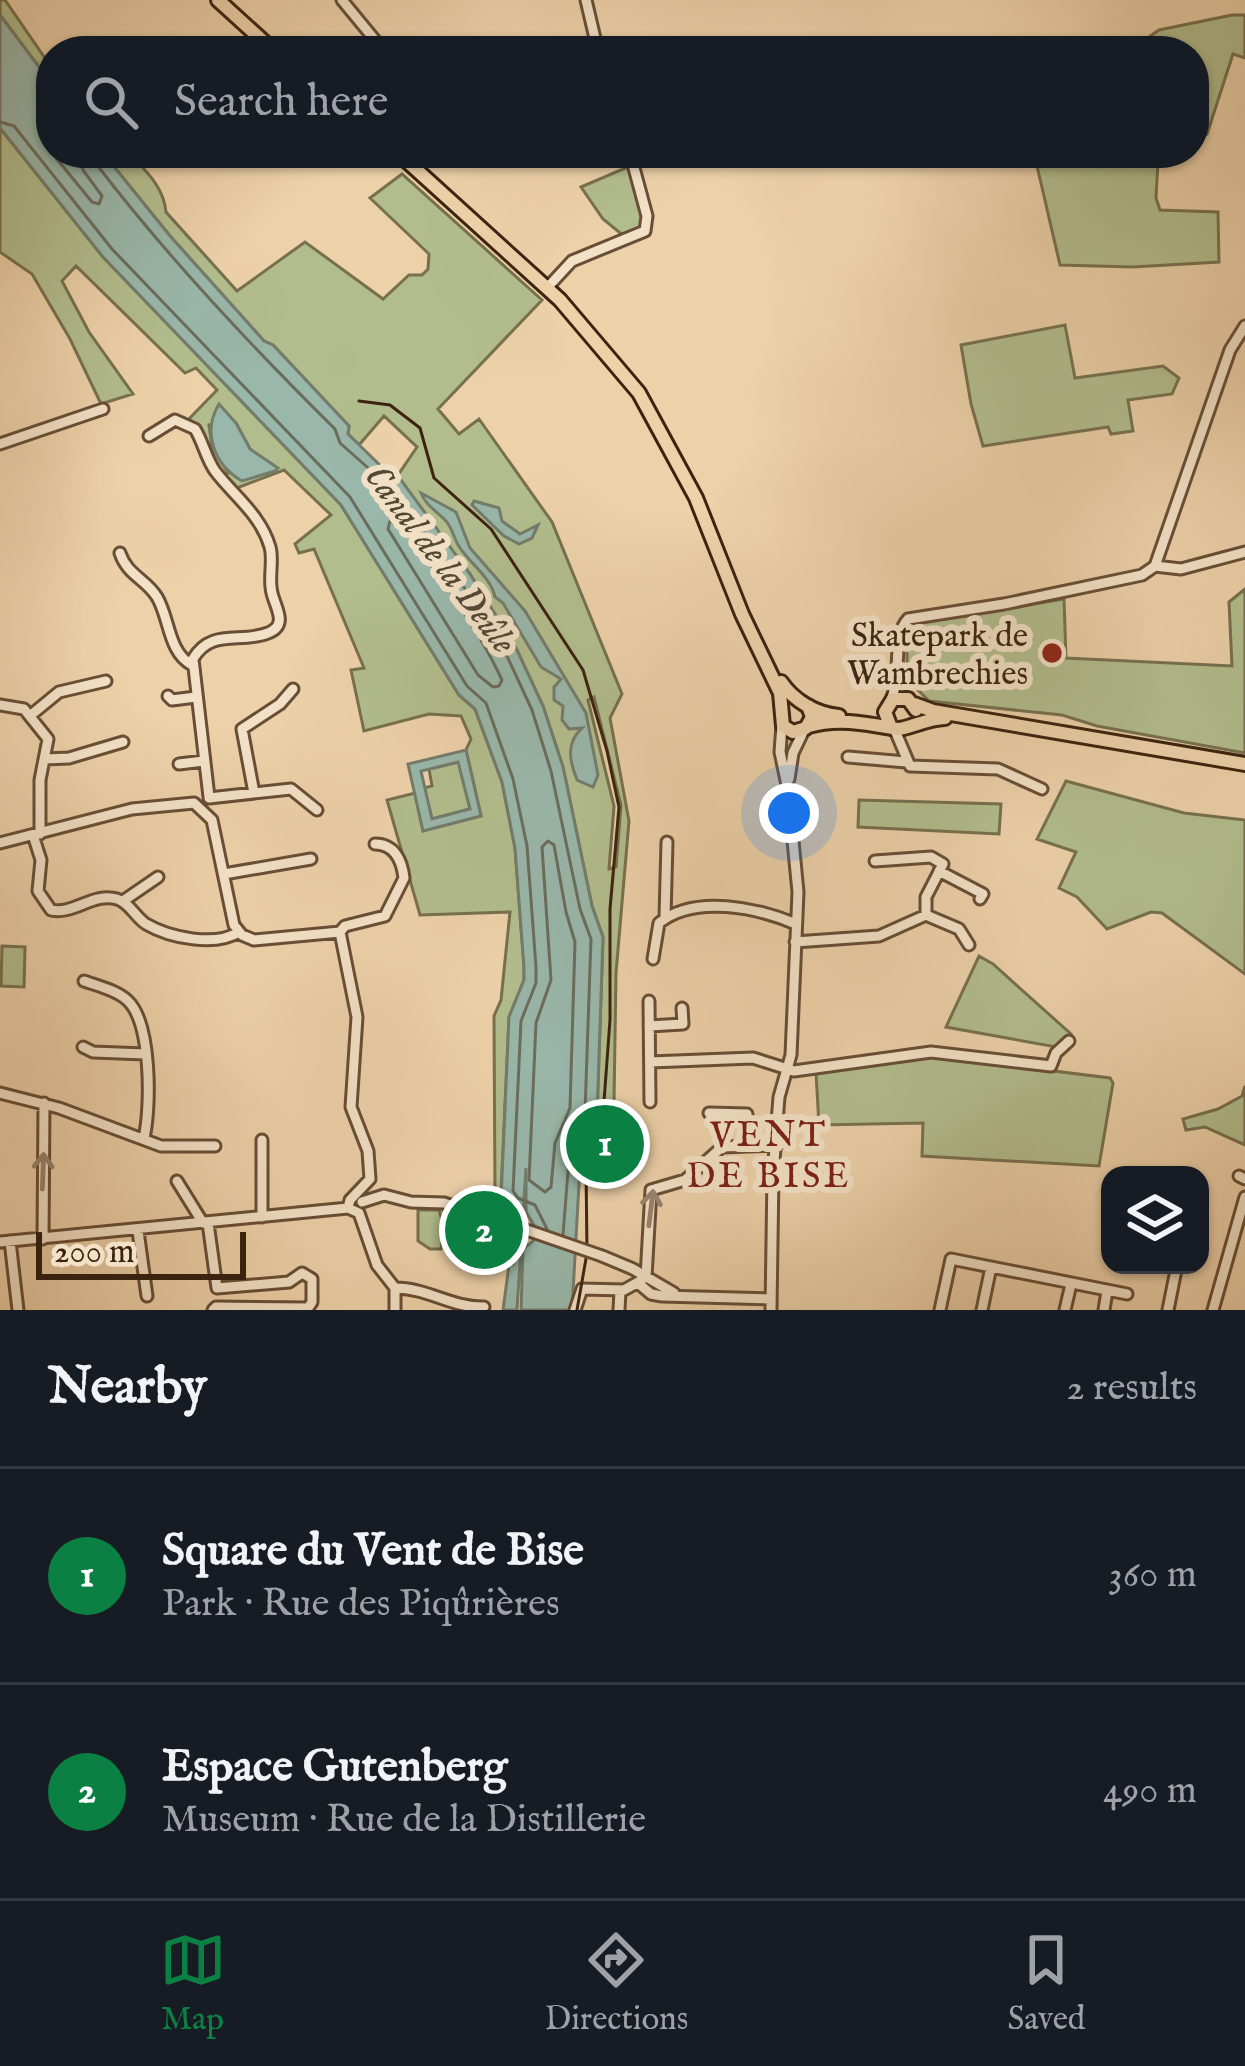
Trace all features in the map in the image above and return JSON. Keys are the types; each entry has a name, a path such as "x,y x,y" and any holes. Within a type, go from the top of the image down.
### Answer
{"main road":[{"path":"218,0 258,36"},
{"path":"413,168 548,288 604,347 660,427 691,486 778,687 782,725 792,732 828,722 892,726 937,718 988,719"},
{"path":"751,632 785,688 822,713 872,716 899,698 933,711 1058,725 1245,764"},
{"path":"912,702 913,723"},
{"path":"782,708 803,703"},
{"path":"803,703 812,717 806,728"},
{"path":"888,705 892,726"}],"street":[{"path":"343,0 372,36"},
{"path":"586,0 594,36"},
{"path":"548,288 575,259 645,231 647,216 634,168"},
{"path":"1155,566 1230,350 1245,326"},
{"path":"0,445 103,409"},
{"path":"149,436 175,420 195,429 211,464 250,511 271,552 270,584 280,618 277,627 266,634 210,641 197,652 192,665 206,802 239,932 254,940 340,932 345,926 385,916 404,878 397,855 375,844"},
{"path":"888,705 899,661 900,628 912,617 1004,604 1142,574 1155,566 1186,568 1245,551"},
{"path":"120,553 126,568 155,595 178,655 192,665"},
{"path":"899,661 912,702"},
{"path":"31,715 59,692 106,680"},
{"path":"254,793 242,729 280,704 293,689"},
{"path":"168,696 172,700 196,697"},
{"path":"0,705 17,706 31,715 48,739 37,834 38,891 46,907 62,912 103,898 123,902 146,923 197,939 223,940 239,932"},
{"path":"906,759 913,723"},
{"path":"18,1310 5,1242 262,1217 356,1205 380,1195 445,1203 489,1217 626,1265 642,1280 685,1296 771,1305 778,1100 788,1071 798,878 780,752 782,725"},
{"path":"892,726 906,759 916,767 998,769 1042,789"},
{"path":"788,790 791,761 806,728"},
{"path":"46,759 123,742"},
{"path":"848,757 906,759"},
{"path":"179,764 204,761"},
{"path":"0,843 146,806 291,789 317,810"},
{"path":"653,959 657,928 665,917 667,842"},
{"path":"875,861 931,857 943,864 926,897 926,915"},
{"path":"224,874 311,860"},
{"path":"939,871 983,893 980,899"},
{"path":"123,902 158,877"},
{"path":"665,917 727,906 761,910 796,924"},
{"path":"795,942 879,936 926,915 959,929 969,946"},
{"path":"340,932 357,1017 351,1107 368,1150 370,1179 356,1205 379,1268 395,1288 395,1310"},
{"path":"84,981 131,1004 140,1020 148,1109 144,1138"},
{"path":"649,1001 650,1102"},
{"path":"650,1025 683,1024 682,1008"},
{"path":"650,1062 754,1058 788,1071 931,1052 1051,1066 1069,1041"},
{"path":"83,1047 93,1052 145,1054"},
{"path":"0,1093 44,1103 165,1147 214,1146"},
{"path":"43,1239 44,1103"},
{"path":"709,1113 747,1114 747,1145"},
{"path":"262,1140 262,1217"},
{"path":"642,1280 650,1192 658,1185 685,1180 722,1147 777,1145"},
{"path":"370,1179 389,1196"},
{"path":"177,1181 206,1223 214,1286 286,1282 299,1274 309,1275 310,1306 213,1309"},
{"path":"1213,1310 1245,1197"},
{"path":"138,1231 147,1296"},
{"path":"940,1310 951,1259 1127,1294"},
{"path":"982,1310 991,1267"},
{"path":"1168,1310 1175,1274"},
{"path":"575,1310 582,1289 620,1291 642,1280"},
{"path":"1065,1310 1071,1283"},
{"path":"395,1288 422,1291 456,1308 484,1307"},
{"path":"620,1291 620,1310"},
{"path":"1104,1310 1107,1291"}],"green space":[{"path":"0,0 5,0 36,45 36,63 0,15"},
{"path":"1245,15 1245,58 1233,54 1209,128 1209,36 1150,36 1159,30"},
{"path":"0,128 103,257 341,505 459,695 475,709 502,782 515,848 524,967 524,980 509,1017 501,1192 495,1192 494,1016 501,1000 510,912 420,915 387,800 415,793 423,831 481,816 466,750 471,739 461,716 429,714 364,731 351,670 364,668 314,549 299,553 295,544 331,515 284,470 237,488 188,420 217,390 196,368 185,373 76,266 62,281 89,332 133,394 101,404 32,274 0,252","holes":["236,423 250,449 228,473 212,446 209,425"]},
{"path":"115,168 142,168 158,187 166,212 237,291 305,242 383,299 409,275 422,275 428,269 429,254 370,198 402,174 542,300 438,409 459,434 479,419 552,522 622,694 610,718 629,821 616,973 614,1101 597,1116 603,937 592,906 563,767 543,706 516,648 470,574 396,478 417,447 384,416 359,445 348,434 349,426 264,341","holes":["594,697 621,805 616,867 609,869 614,806 588,700"]},
{"path":"631,168 645,221 641,229 625,237 603,219 581,187"},
{"path":"1037,168 1158,168 1160,210 1218,212 1219,262 1060,265"},
{"path":"1065,325 1075,378 1163,366 1179,378 1172,394 1128,400 1133,431 1111,434 1108,427 983,446 961,345"},
{"path":"1245,589 1245,753 1097,726 1062,715 929,701 907,672 907,636 920,623 1064,599 1066,658 1232,666 1229,602"},
{"path":"459,762 470,809 432,819 424,788 432,786 429,769"},
{"path":"1066,781 1184,813 1245,820 1245,974 1162,913 1151,912 1107,929 1077,897 1059,888 1076,852 1037,839"},
{"path":"859,800 1001,804 999,834 858,827"},
{"path":"2,946 25,947 24,987 1,986"},
{"path":"979,956 1071,1034 1056,1047 946,1027"},
{"path":"932,1056 1110,1078 1099,1166 922,1156 923,1123 819,1125 816,1073"},
{"path":"1245,1086 1245,1145 1205,1127 1186,1130 1183,1119 1218,1109 1242,1096"},
{"path":"418,1210 439,1210 445,1229 467,1244 442,1241 441,1249 430,1249 418,1241"},
{"path":"443,1210 479,1220 471,1231 479,1235 478,1241 448,1227"}],"water":[{"name":"Canal de la Deûle","path":"0,15 36,63 36,168 115,168 264,341 349,426 348,434 401,480 470,574 516,648 543,706 563,767 592,906 603,937 597,1116 581,1148 572,1310 521,1310 523,1249 533,1241 535,1227 526,1212 526,1168 517,1310 503,1310 509,1265 513,1264 516,1210 506,1208 506,1200 501,1200 509,1017 524,980 524,967 515,848 502,782 475,709 459,695 341,505 103,257 0,128"},
{"path":"219,404 250,449 278,468 275,471 242,481 224,466 211,436"},
{"path":"421,493 456,512 470,548 525,611 586,713 598,775 593,787 577,780 572,766 571,746 582,728 569,729 562,720 563,706 554,700 554,687 561,679 541,667 503,603"},
{"path":"474,501 499,508 502,521 520,534 538,525 532,538 519,544 504,536 472,505"},
{"path":"466,750 481,816 423,831 408,764","holes":["458,762 470,809 432,819 421,771"]}],"tram line":[{"path":"359,401 390,405 420,428 434,478 491,529 583,670 607,751 619,807 610,909 610,1020 603,1115 586,1166 587,1253 577,1310"}],"place":[{"name":"Skatepark de Wambrechies","path":"1052,653"},
{"name":"Square du Vent de Bise","path":"605,1144"},
{"name":"Espace Gutenberg","path":"484,1230"}],"district":[{"name":"VENT DE BISE","path":"769,1154"}]}
